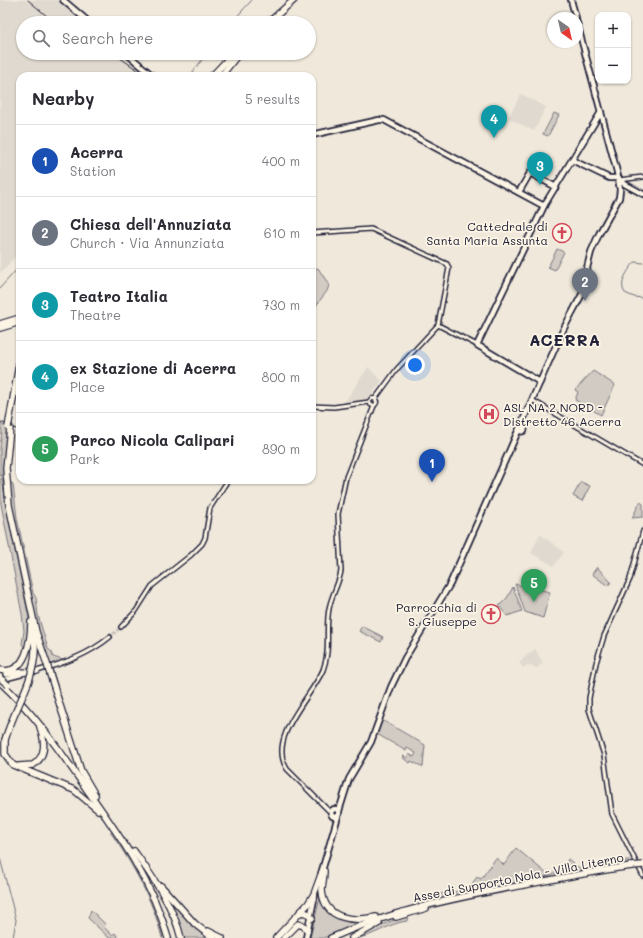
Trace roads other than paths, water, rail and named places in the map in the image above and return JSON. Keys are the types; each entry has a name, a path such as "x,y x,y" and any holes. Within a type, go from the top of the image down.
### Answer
{"highway":[{"path":"272,16 290,0"},
{"path":"276,16 294,0"},
{"path":"216,72 227,60"},
{"path":"220,72 229,60"},
{"path":"224,72 234,60"},
{"path":"227,72 234,60"},
{"path":"0,324 16,319"},
{"path":"0,328 16,323"},
{"path":"16,383 9,425 5,476 7,508 34,634 36,650"},
{"path":"9,425 16,395"},
{"path":"6,485 36,632 81,771 95,795"},
{"path":"0,671 15,668 22,662 28,647 31,622"},
{"path":"36,632 36,650 30,682 13,716 6,740 5,754 8,760 13,764 74,790 94,806 112,824"},
{"path":"0,671 7,674 37,671"},
{"path":"3,682 33,715 112,824 142,872 168,938"},
{"path":"3,682 42,722 95,795 168,904 181,938"},
{"path":"6,740 7,754 10,760 21,767 37,763 43,755 44,746 42,732 33,715"},
{"name":"Asse di Supporto Nola - Villa Literno","path":"330,938 392,914 415,910 443,902 638,867"},
{"path":"146,869 196,924 212,938"},
{"path":"276,938 314,894 323,871"},
{"path":"323,871 322,891 324,900 327,907 335,915 345,919 357,920 392,914"},
{"path":"159,912 165,938"},
{"path":"300,912 305,912 311,916"},
{"name":"Asse di Supporto Nola - Villa Literno","path":"337,938 406,912"},
{"path":"352,938 383,921"},
{"path":"196,924 222,938"},
{"path":"284,938 298,924 304,926 307,931"}],"main road":[{"path":"63,0 82,16"},
{"path":"571,0 574,12"},
{"path":"307,938 307,931 336,823 334,812 343,798 349,779 371,742 399,671 450,584 516,437 522,429 524,420 540,382 589,280 589,262 599,234 619,198 619,180 583,45"},
{"path":"134,60 148,72"},
{"path":"540,382 477,345 544,206 601,112"},
{"path":"316,134 381,119 544,206"},
{"path":"572,160 609,178 619,180 643,194"},
{"path":"519,192 530,173 556,187"},
{"path":"307,938 311,916"}],"street":[{"path":"619,180 643,177"},
{"path":"316,233 371,229 447,264 449,268 447,287 438,324 397,369 375,399 371,399 369,402 334,407 316,406"},
{"path":"438,324 477,345"},
{"path":"334,812 287,768 282,759 281,747 286,731 316,683 325,664 329,606 340,580 341,571 338,514 345,478 376,403 375,399"},
{"path":"532,400 643,465"},
{"path":"369,402 374,406"},
{"path":"121,627 136,611 152,586 161,577 191,555 202,544 205,538 210,508 225,484"},
{"path":"643,531 630,579 604,636 596,663 589,698 589,709 604,755 612,814 643,876"},
{"path":"3,682 88,653 110,637"}],"waterway":[{"path":"237,16 252,0"},
{"path":"193,72 202,60"},
{"path":"643,263 635,262 623,281 623,289 625,293 634,297 643,298"},
{"path":"0,288 16,270"},
{"path":"0,858 16,920 13,938"}],"tunnel":[{"path":"110,637 121,627"}],"railway":[{"path":"28,0 47,16"},
{"path":"123,60 141,72"},
{"path":"0,422 6,424"}],"place":[{"name":"ex Stazione di Acerra","path":"494,138"},
{"name":"Teatro Italia","path":"540,185"},
{"name":"Cattedrale di Santa Maria Assunta","path":"562,233"},
{"name":"Chiesa dell'Annuziata","path":"585,301"},
{"name":"ASL NA 2 NORD - Distretto 46 Acerra","path":"489,414"},
{"name":"Acerra","path":"432,482"},
{"name":"Parco Nicola Calipari","path":"534,602"},
{"name":"Parrocchia di S. Giuseppe","path":"491,614"}],"district":[{"name":"ACERRA","path":"565,339"}]}
